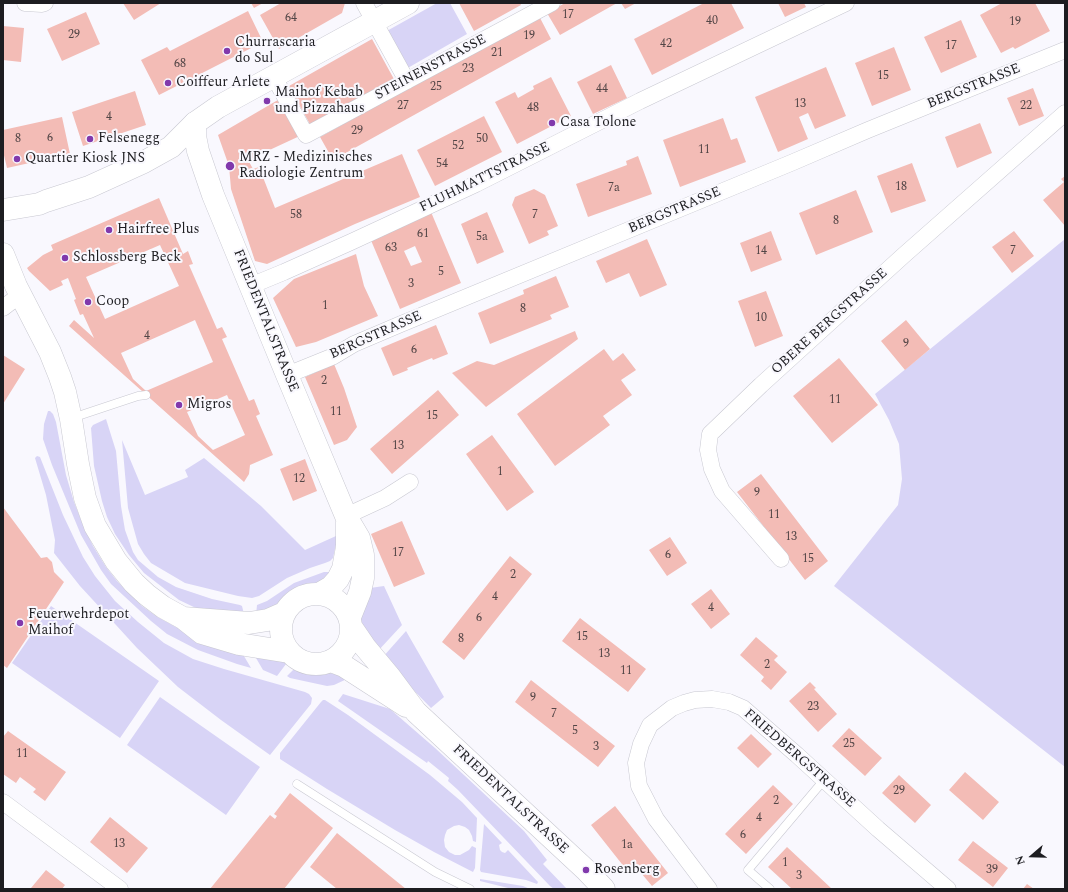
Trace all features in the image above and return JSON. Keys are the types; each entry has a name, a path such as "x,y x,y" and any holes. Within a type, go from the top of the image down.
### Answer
{"main road":[{"path":"3,210 39,204 89,186 144,162 171,147 195,123 218,107 408,3"},
{"name":"FRIEDENTALSTRASSE","path":"195,123 196,143 213,195 346,516 359,538 363,555 363,578 351,622 365,647 416,712 586,870 604,889"},
{"path":"3,254 10,273 45,341 60,377 71,419 85,498 95,526 119,565 134,584 163,607 183,618 202,633 239,644 290,652"},
{"name":"FRIEDENTALSTRASSE","path":"320,594 331,587 338,579 343,569 348,547 346,516"},
{"path":"183,618 249,623 268,620 284,613 296,601 304,596 320,594 331,597 339,602 345,609 351,622 349,642 345,650 331,661 322,664 309,663 297,658 290,652 284,643 281,627 284,613"},
{"name":"FRIEDENTALSTRASSE","path":"331,661 344,666 379,690 416,712"}],"street":[{"path":"25,3 45,3"},
{"path":"364,3 407,81"},
{"name":"STEINENSTRASSE","path":"274,77 306,135 552,3"},
{"name":"FLUHMATTSTRASSE","path":"247,278 284,272 351,242 476,184 640,101 846,3"},
{"name":"BERGSTRASSE","path":"287,375 334,356 354,344 415,318 1065,50"},
{"name":"OBERE BERGSTRASSE","path":"781,559 722,491 712,469 708,450 710,434 761,385 904,255 1065,113"},
{"path":"3,308 22,296"},
{"path":"346,516 384,498 410,482"},
{"name":"FRIEDBERGSTRASSE","path":"708,889 656,819 639,786 636,762 641,744 650,725 672,708 684,702 712,699 729,702 743,708 878,829 948,889"},
{"path":"3,802 120,889"}],"lane":[{"path":"71,419 138,396 146,395"},
{"path":"770,889 748,870 824,780"},
{"path":"297,784 435,872 470,889"}],"shaded area":[{"path":"437,3 450,3 467,34 406,69 385,32"},
{"path":"1065,239 1065,767 834,586 898,505 902,479 899,444 889,420 875,394"},
{"path":"48,411 53,414 56,422 66,475 74,502 84,527 93,546 117,581 142,606 156,616 202,640 241,651 251,668 198,650 167,634 111,584 101,570 81,535 52,465 43,439 44,424"},
{"path":"106,419 116,451 121,506 125,530 133,552 138,560 158,577 176,587 212,599 240,605 242,606 244,614 198,609 179,600 144,573 129,555 115,534 107,517 94,466 91,428 93,425"},
{"path":"122,440 145,495 188,477 185,470 204,458 261,506 305,550 336,536 337,540 333,558 330,561 287,578 259,596 252,598 185,583 151,563 138,544 128,508"},
{"path":"37,456 40,457 63,515 83,557 95,576 115,601 138,622 164,643 193,659 309,694 312,698 311,704 270,755 178,687 137,648 80,586 54,553 55,540 46,495 35,458"},
{"path":"324,572 330,572 322,583 309,584 299,587 289,592 270,612 256,615 257,605 267,601 294,583"},
{"path":"384,586 402,625 377,652 360,622 361,611 370,588"},
{"path":"51,606 159,681 120,738 12,663"},
{"path":"406,631 444,697 431,708 382,658"},
{"path":"254,653 285,662 286,664 277,676 263,670"},
{"path":"294,669 315,674 337,673 349,678 334,685 327,686 290,678 287,676"},
{"path":"343,694 390,709 435,748 524,831 547,860 543,864 567,889 554,889 550,886 448,781 449,778 428,761 427,763 338,701"},
{"path":"160,697 260,767 226,815 127,745"},
{"path":"323,700 348,715 430,775 462,802 477,818 476,842 473,841 469,830 459,825 447,830 444,840 445,847 449,852 455,855 460,855 469,850 472,846 476,848 475,868 473,872 395,830 280,759 280,753"},
{"path":"484,824 502,843 499,845 500,850 505,853 508,850 538,882 537,884 526,880 481,872"},
{"path":"480,879 523,886 530,889 512,889 480,881"}],"building":[{"path":"123,3 161,3 134,20"},
{"path":"251,3 263,3 254,8"},
{"path":"281,3 345,3 342,13 279,49 260,15"},
{"path":"459,3 520,3 521,5 474,31"},
{"path":"565,3 617,3 560,35 547,13"},
{"path":"621,3 636,3 625,9"},
{"path":"704,3 731,3 744,28 652,75 634,39"},
{"path":"778,3 804,3 806,7 785,17"},
{"path":"1002,3 1035,3 1050,31 1015,49 1013,47 1001,53 980,15"},
{"path":"248,11 263,42 159,95 141,60 167,47 170,51"},
{"path":"86,12 100,44 62,61 47,29"},
{"path":"539,16 551,39 333,160 320,137"},
{"path":"961,20 977,57 941,73 924,37"},
{"path":"3,26 24,28 21,62 3,60"},
{"path":"372,39 395,81 312,128 289,86"},
{"path":"894,47 911,90 872,106 855,63"},
{"path":"611,65 627,98 593,114 577,82"},
{"path":"826,67 846,116 815,129 808,113 799,117 808,139 778,152 755,97"},
{"path":"551,77 571,116 517,144 495,102 515,92 518,98 534,89 533,86"},
{"path":"1033,88 1044,116 1019,126 1007,98"},
{"path":"135,91 146,125 83,146 72,112"},
{"path":"283,97 304,134 248,160 253,169 259,167 275,208 402,154 420,197 355,224 267,264 255,261 231,189 229,166 218,135"},
{"path":"484,116 502,152 435,186 417,150"},
{"path":"62,117 70,154 7,168 3,151 3,130"},
{"path":"723,118 731,140 737,138 746,162 680,187 663,140"},
{"path":"980,123 992,153 957,168 945,137"},
{"path":"638,156 652,194 588,217 576,184 627,165 626,161"},
{"path":"912,163 926,201 891,213 877,176"},
{"path":"1065,176 1065,226 1043,200 1064,182 1061,179"},
{"path":"534,189 545,195 558,226 547,231 549,235 529,244 512,205 515,197"},
{"path":"856,190 873,232 816,255 799,213"},
{"path":"159,198 183,254 188,251 193,264 189,265 217,329 222,327 227,337 222,339 249,401 254,399 260,414 256,416 273,455 250,465 249,474 244,482 69,326 74,320 94,338 83,314 80,315 68,278 61,281 63,285 50,291 27,268 43,255 53,250 51,245","holes":["160,245 179,286 105,319 86,277","195,320 213,362 146,391 133,379 121,353","227,395 245,435 213,450 198,436 187,412"]},
{"path":"431,212 461,283 400,309 370,238","holes":["415,246 422,262 411,266 404,251"]},
{"path":"487,212 504,252 477,264 461,224"},
{"path":"771,231 782,260 751,272 740,243"},
{"path":"1014,231 1034,256 1012,273 992,247"},
{"path":"647,239 667,285 640,297 629,273 606,283 596,261"},
{"path":"356,254 364,286 378,316 316,342 296,347 273,298 294,279"},
{"path":"556,276 569,307 550,315 552,319 490,344 478,313 524,294 523,290"},
{"path":"766,291 783,336 755,347 738,301"},
{"path":"906,320 930,349 905,370 881,341"},
{"path":"436,325 448,354 433,360 432,358 407,368 408,370 393,376 381,348"},
{"path":"575,331 578,339 486,407 452,373 477,361 494,365"},
{"path":"604,349 613,361 623,353 636,370 621,380 632,395 603,416 610,425 555,466 517,414"},
{"path":"3,355 25,369 3,404"},
{"path":"839,358 878,405 832,443 793,396"},
{"path":"334,364 357,427 347,440 334,445 305,377"},
{"path":"438,390 459,415 392,474 370,449"},
{"path":"492,435 534,492 507,511 466,454"},
{"path":"305,459 317,491 293,501 280,469"},
{"path":"761,474 828,561 805,580 737,492"},
{"name":"Feuerwehrdepot Maihof","path":"3,507 41,558 47,557 52,562 54,572 64,582 7,668 3,665"},
{"path":"402,521 425,574 394,587 371,534"},
{"path":"670,537 687,563 667,576 649,550"},
{"path":"510,556 532,574 464,660 442,642"},
{"path":"711,589 730,614 711,629 691,604"},
{"path":"580,618 646,669 628,692 562,641"},
{"path":"756,637 778,656 774,660 787,672 771,690 761,681 764,677 740,655"},
{"path":"531,680 615,746 598,767 515,702"},
{"path":"810,682 816,688 814,689 837,714 818,732 789,701"},
{"path":"849,728 882,758 865,776 832,746"},
{"path":"8,731 66,772 45,801 33,792 36,789 20,777 16,783 3,774 3,737"},
{"path":"751,734 772,754 758,768 737,748"},
{"path":"965,772 999,802 983,820 949,790"},
{"path":"899,775 931,805 915,823 882,793"},
{"path":"773,785 793,804 746,854 725,834"},
{"path":"290,793 333,828 284,889 210,889 270,815 275,819 277,816 274,814"},
{"path":"615,806 668,873 652,886 636,867 629,873 591,825"},
{"path":"110,817 148,848 127,873 90,842"},
{"path":"337,833 406,889 337,889 310,867"},
{"path":"973,841 1008,868 993,887 958,860"},
{"path":"787,847 832,889 792,889 768,867"},
{"path":"46,870 65,885 62,889 31,888"},
{"path":"1027,884 1034,889 1023,889"}],"place":[{"name":"Churrascaria do Sul","path":"227,51"},
{"name":"Coiffeur Arlete","path":"168,83"},
{"name":"Maihof Kebab und Pizzahaus","path":"267,101"},
{"name":"Casa Tolone","path":"552,123"},
{"name":"Felsenegg","path":"90,139"},
{"name":"Quartier Kiosk JNS","path":"17,159"},
{"name":"MRZ - Medizinisches Radiologie Zentrum","path":"230,166"},
{"name":"Hairfree Plus","path":"109,230"},
{"name":"Schlossberg Beck","path":"65,258"},
{"name":"Coop","path":"88,302"},
{"name":"Migros","path":"179,405"},
{"name":"Feuerwehrdepot Maihof","path":"20,623"},
{"name":"Rosenberg","path":"586,870"}]}
